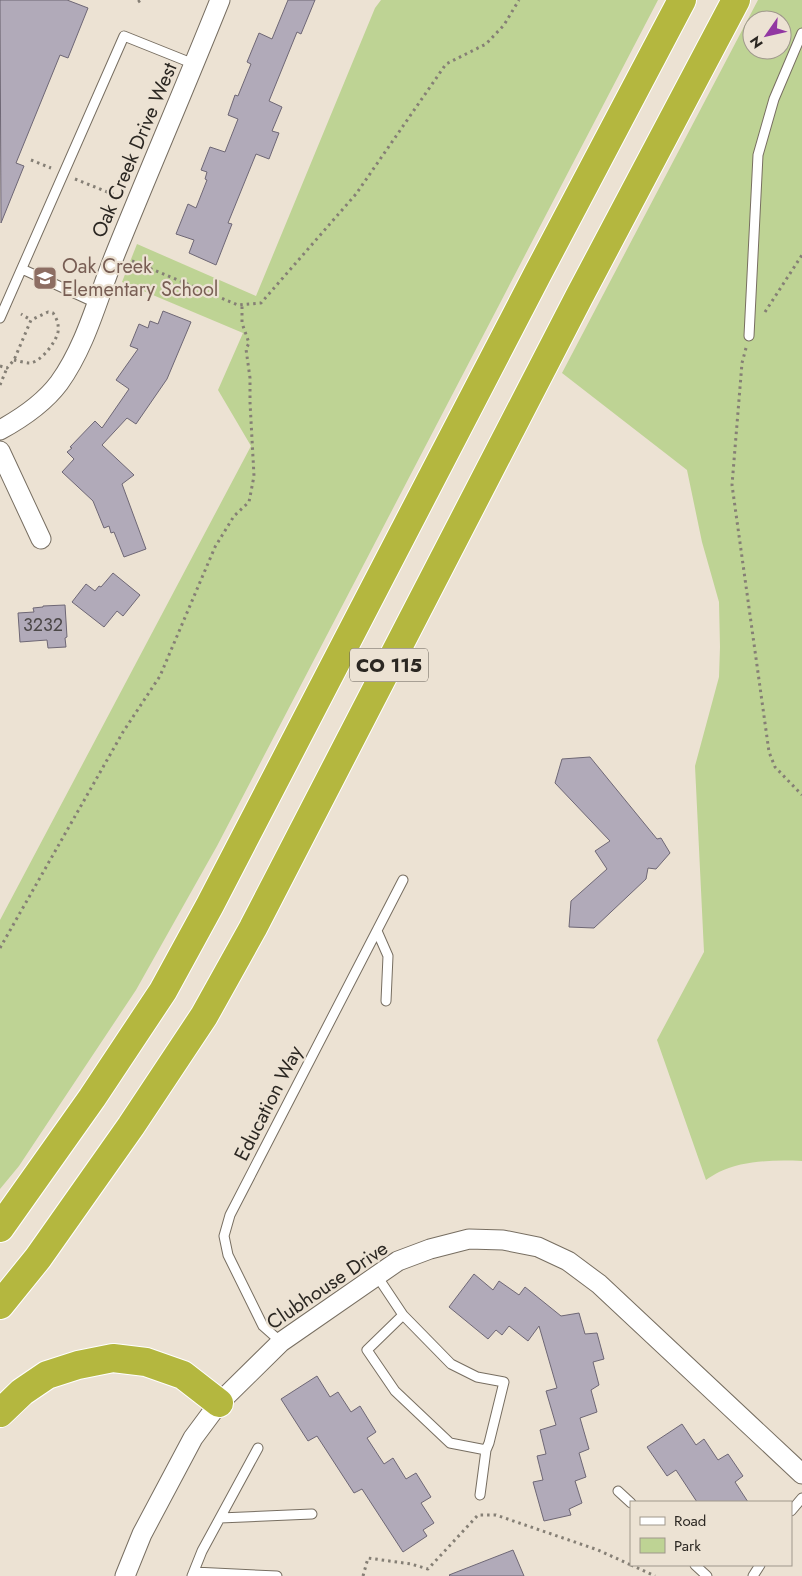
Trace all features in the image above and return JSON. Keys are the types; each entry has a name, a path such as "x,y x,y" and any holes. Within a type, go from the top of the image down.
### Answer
{"highway":[{"name":"CO 115","path":"0,1228 92,1098 167,982 210,905 682,0"},
{"name":"CO 115","path":"0,1305 38,1258 132,1126 204,1016 253,928 579,297 736,0"},
{"path":"0,1413 22,1392 47,1375 78,1365 113,1358 146,1362 183,1375 219,1403"}],"street":[{"name":"Oak Creek Drive West","path":"0,430 28,413 45,399 58,383 78,349 98,304 115,254 220,0"},
{"path":"0,452 41,539"},
{"name":"Clubhouse Drive","path":"125,1576 142,1534 193,1438 219,1403 281,1342 398,1261 430,1249 468,1239 503,1240 538,1247 568,1261 599,1284 802,1474"}],"lane":[{"path":"749,336 758,155 774,99 802,33"},
{"path":"0,318 124,36 194,64"},
{"path":"22,269 98,304"},
{"name":"Education Way","path":"281,1342 263,1326 228,1255 224,1236 230,1215 403,880"},
{"path":"377,931 388,956 386,1001"},
{"path":"377,1276 404,1315 451,1364 477,1376 504,1382 486,1450 480,1495"},
{"path":"404,1315 367,1350 395,1391 450,1443 486,1450"},
{"path":"258,1448 202,1551 193,1574 277,1576"},
{"path":"618,1491 630,1502"},
{"path":"792,1510 802,1498"},
{"path":"220,1518 312,1514"},
{"path":"697,1566 707,1576"}],"path":[{"path":"115,254 238,305 261,304 356,194 446,64 486,44 504,25 519,0"},
{"path":"802,255 749,336 742,363 732,485 769,752 775,767 802,795"},
{"path":"0,948 123,732 160,676 215,548 234,516 249,502 254,476 250,378 246,349 249,343 242,323 242,305"},
{"path":"0,385 7,368 14,360 31,320 48,312 54,313 58,320 58,334 51,347 41,358 31,363 14,360"},
{"path":"20,314 31,320"},
{"path":"0,366 7,368"},
{"path":"363,1576 368,1558 411,1564 428,1569 478,1515 496,1515 598,1550 630,1565"},
{"path":"633,1566 656,1576"}],"green space":[{"path":"381,0 658,0 217,846 136,990 19,1166 0,1189 0,920 251,446 218,390 243,333 122,282 137,244 256,296 375,8"},
{"path":"758,0 802,0 802,1161 749,1163 729,1168 706,1180 657,1040 704,952 695,766 719,677 719,602 702,542 687,470 562,373 742,30 742,60 792,60 792,10 753,10"}],"building":[{"path":"0,0 67,0 88,8 68,58 60,55 16,163 24,166 1,223"},
{"path":"288,0 315,0 301,34 297,32 269,101 282,107 272,131 279,133 269,159 256,154 228,223 232,224 216,265 189,253 194,240 176,234 188,204 196,208 207,180 205,179 207,172 201,170 210,147 225,152 238,119 228,115 235,95 238,96 251,64 247,62 259,33 272,39"},
{"path":"163,311 191,322 167,379 136,424 127,418 102,445 134,475 122,484 146,549 124,557 114,532 111,533 109,526 104,528 93,501 62,472 74,459 67,452 72,448 70,447 95,421 102,428 129,389 116,380 138,349 130,346 139,324 148,328 150,321 158,324"},
{"path":"113,573 140,595 123,616 117,611 104,627 72,602 86,584 95,591"},
{"path":"65,605 66,647 48,648 47,640 20,642 18,613 34,612 33,608 43,606"},
{"path":"590,757 657,839 661,838 670,853 656,869 648,868 646,879 594,928 569,927 571,901 607,869 595,851 610,841 555,783 562,759"},
{"path":"474,1274 493,1290 499,1281 519,1295 525,1287 561,1316 579,1313 585,1334 597,1333 604,1359 593,1362 599,1385 591,1390 597,1412 580,1418 589,1449 579,1453 586,1477 575,1481 582,1503 569,1509 571,1515 544,1521 533,1482 543,1480 537,1456 546,1454 540,1430 556,1425 546,1391 557,1388 539,1326 528,1341 509,1326 502,1335 496,1330 488,1339 449,1307"},
{"path":"317,1376 330,1397 338,1392 351,1412 360,1406 376,1432 367,1438 384,1464 393,1458 406,1479 416,1473 431,1497 421,1503 434,1523 423,1530 427,1536 403,1552 362,1489 354,1493 317,1436 308,1441 281,1399"},
{"path":"682,1424 696,1445 704,1439 718,1460 728,1454 743,1476 735,1482 747,1501 696,1501 676,1470 667,1476 647,1447"},
{"path":"513,1550 524,1576 449,1575"}],"place":[{"name":"Oak Creek Elementary School","path":"45,278"}]}
